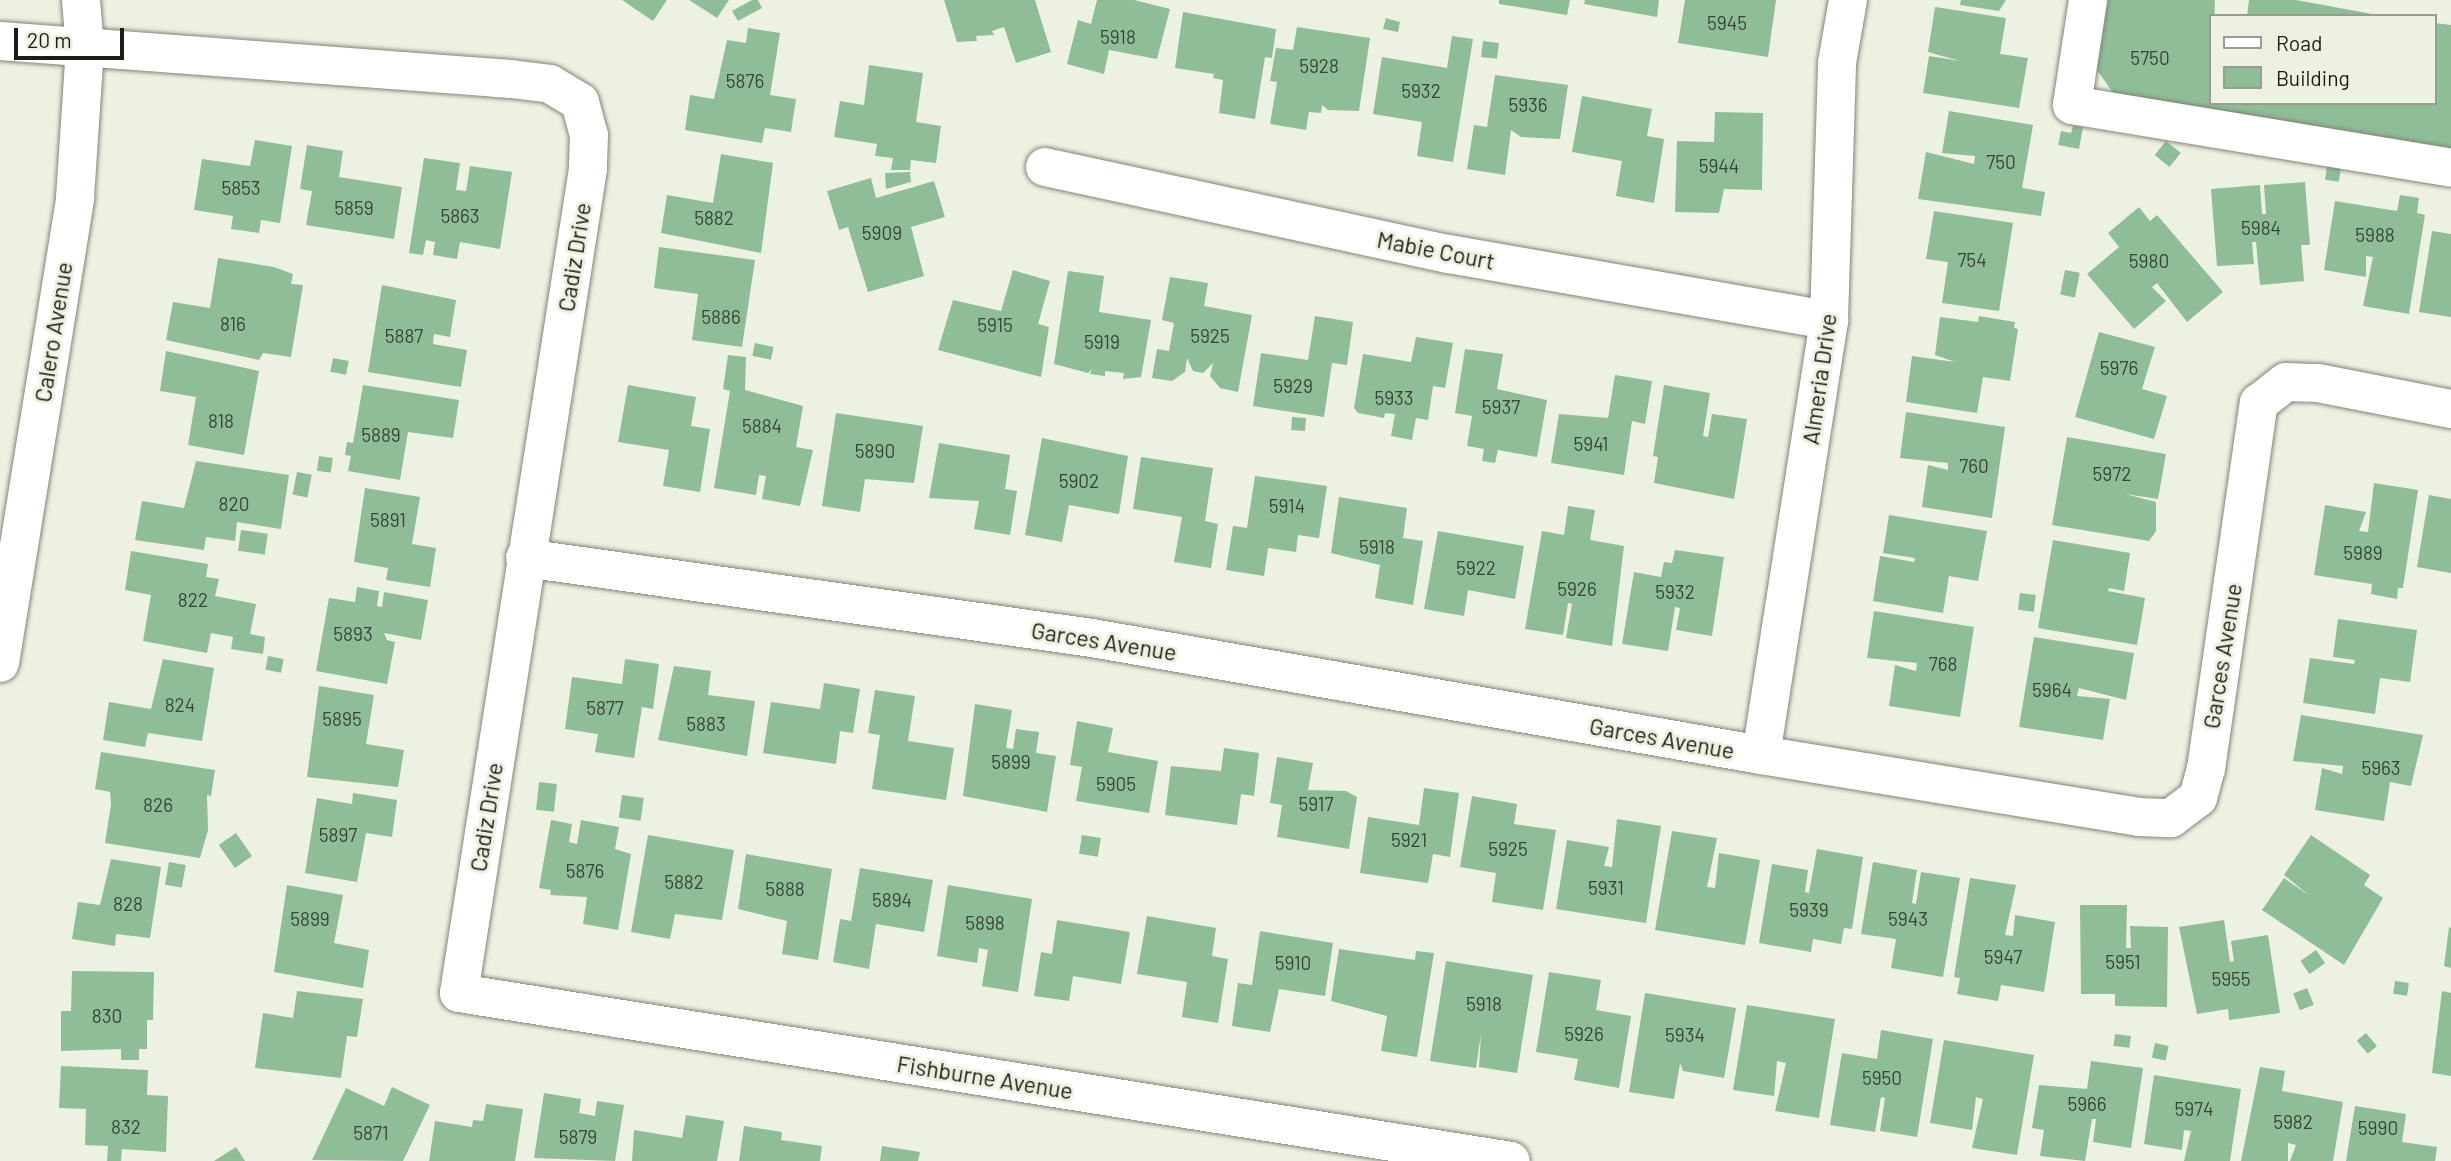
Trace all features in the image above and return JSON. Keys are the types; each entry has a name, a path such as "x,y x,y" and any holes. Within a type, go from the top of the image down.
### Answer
{"street":[{"name":"Calero Avenue","path":"0,663 75,198 85,47 81,0"},
{"name":"Almeria Drive","path":"1761,755 1829,320 1838,63 1848,0"},
{"path":"2088,0 2072,105 2451,168"},
{"name":"Cadiz Drive","path":"0,40 511,79 550,84 580,102 589,135 588,169 459,993"},
{"name":"Mabie Court","path":"1045,167 1449,254 1829,320"},
{"name":"Garces Avenue","path":"525,558 1092,638 1761,755 2138,817 2171,818 2198,798 2206,769 2259,403 2286,382 2318,383 2451,409"},
{"name":"Fishburne Avenue","path":"459,993 1511,1161"}],"building":[{"path":"622,0 667,0 653,21"},
{"path":"689,0 729,0 717,18"},
{"path":"752,0 758,0 762,8 738,21 732,11"},
{"path":"944,0 1035,0 1051,52 1016,63 1004,27 992,31 994,35 976,36 977,41 957,42"},
{"path":"1097,0 1134,0 1170,9 1157,59 1109,50 1104,74 1067,64 1078,20 1091,24"},
{"path":"1499,0 1570,0 1567,15 1499,4"},
{"path":"1585,0 1659,0 1657,17 1584,4"},
{"path":"1685,0 1776,0 1768,57 1678,43"},
{"path":"1961,0 2006,0 1999,11 1960,5"},
{"path":"2108,0 2215,0 2214,14 2210,14 2210,105 2437,105 2437,23 2451,25 2451,149 2395,139 2393,149 2114,94 2097,70"},
{"path":"2249,0 2296,0 2372,14 2247,14"},
{"path":"1935,7 2006,18 2000,54 2028,58 2019,108 1923,93 1929,56 1960,61 1928,52"},
{"path":"1183,12 1276,29 1272,58 1265,57 1255,119 1219,113 1223,80 1213,78 1214,74 1175,68"},
{"path":"1386,18 1400,22 1398,32 1383,29"},
{"path":"1297,27 1370,38 1359,111 1328,110 1322,105 1321,113 1309,112 1306,130 1270,124 1277,82 1270,81 1276,48 1293,50"},
{"path":"748,28 780,33 770,95 796,99 791,132 765,128 762,143 685,130 690,95 714,99 727,40 746,43"},
{"path":"1452,36 1473,39 1453,162 1417,156 1422,122 1373,114 1382,57 1447,68"},
{"path":"1483,41 1499,43 1497,59 1481,57"},
{"path":"869,65 923,73 916,122 941,126 936,163 911,160 910,170 891,170 893,158 875,156 877,144 834,137 840,101 864,105"},
{"path":"1495,75 1568,85 1560,139 1521,137 1511,130 1505,175 1467,169 1474,125 1487,127"},
{"path":"1582,96 1652,109 1647,136 1664,139 1654,203 1616,196 1622,161 1572,152"},
{"path":"1949,111 2033,125 2022,188 2045,192 2041,216 1918,199 1926,152 1974,164 1975,156 1942,153"},
{"path":"1715,112 1763,113 1762,190 1724,189 1719,213 1675,212 1677,141 1714,142"},
{"path":"2073,126 2083,127 2079,149 2058,145 2061,131 2071,133"},
{"path":"255,140 292,146 280,223 261,220 259,233 231,229 233,216 194,210 202,159 250,166"},
{"path":"2166,141 2181,153 2169,167 2155,155"},
{"path":"307,145 343,151 339,177 402,187 394,239 306,225 312,191 300,189"},
{"path":"721,154 773,163 761,253 661,233 667,195 713,203"},
{"path":"424,158 460,163 456,190 466,191 470,166 512,172 500,249 460,242 457,259 433,255 435,242 426,240 423,255 409,253"},
{"path":"2327,166 2341,168 2339,182 2325,180"},
{"path":"910,172 911,182 886,189 885,173"},
{"path":"871,178 876,198 934,181 945,217 911,227 924,276 868,292 848,227 839,230 827,191"},
{"path":"2305,182 2310,245 2301,245 2304,281 2260,285 2256,242 2252,242 2254,264 2217,266 2211,189 2260,185 2262,214 2266,214 2264,185"},
{"path":"2400,195 2419,198 2417,213 2425,215 2409,314 2363,306 2373,257 2366,256 2366,277 2324,270 2335,201 2397,211"},
{"path":"2139,207 2150,221 2157,215 2223,292 2187,322 2157,283 2152,287 2166,301 2134,329 2087,274 2119,247 2108,233"},
{"path":"1934,211 2013,223 1999,311 1942,303 1948,262 1926,259"},
{"path":"2432,231 2451,234 2451,317 2419,312"},
{"path":"659,247 755,260 742,347 692,340 698,294 654,288"},
{"path":"218,258 274,267 293,274 291,284 303,285 291,357 263,353 259,360 166,340 173,302 210,308"},
{"path":"1013,270 1050,281 1038,324 1049,327 1041,377 938,350 953,300 1001,311"},
{"path":"2065,270 2080,273 2075,297 2060,295"},
{"path":"1068,271 1104,276 1099,312 1151,320 1141,377 1123,379 1124,373 1105,371 1105,376 1090,374 1092,369 1088,373 1054,364"},
{"path":"1170,277 1208,283 1204,306 1252,315 1238,392 1220,388 1210,376 1213,363 1203,373 1193,371 1187,358 1185,372 1172,381 1152,378 1157,349 1169,351 1174,323 1162,320"},
{"path":"382,285 456,300 450,337 434,334 433,344 467,350 461,387 368,372"},
{"path":"1315,316 1353,322 1347,365 1332,363 1324,417 1253,406 1261,353 1308,360"},
{"path":"1979,316 2015,322 2014,328 2018,329 2010,381 1983,377 1977,413 1906,402 1912,356 1955,362 1935,355 1940,317 1978,322"},
{"path":"2099,332 2155,347 2142,389 2167,396 2154,439 2075,417"},
{"path":"1416,337 1453,343 1445,388 1433,386 1428,420 1416,418 1412,440 1391,436 1395,414 1385,413 1384,418 1358,413 1354,408 1363,354 1411,362"},
{"path":"755,343 774,347 771,360 752,356"},
{"path":"1465,349 1503,354 1497,389 1547,400 1537,457 1498,450 1495,463 1482,461 1484,449 1467,446 1472,416 1455,413"},
{"path":"166,351 259,371 244,455 188,445 196,397 160,391"},
{"path":"728,355 746,357 745,390 803,406 796,447 813,450 800,506 762,499 766,476 759,475 756,495 714,488 730,391 723,389"},
{"path":"333,358 349,361 346,375 330,372"},
{"path":"1615,375 1652,381 1645,424 1632,421 1624,475 1551,463 1559,414 1608,418"},
{"path":"363,385 459,400 453,438 408,432 400,480 348,471 351,456 345,455 347,442 353,443"},
{"path":"628,385 696,397 691,426 710,429 700,492 663,486 669,450 618,442"},
{"path":"1664,385 1710,393 1703,436 1708,437 1712,414 1747,419 1734,499 1654,483 1658,457 1653,456"},
{"path":"1906,412 2005,427 1992,518 1922,507 1928,465 1948,470 1948,463 1900,458"},
{"path":"836,413 923,426 914,483 865,479 860,512 822,506"},
{"path":"1292,417 1306,418 1305,431 1291,430"},
{"path":"2067,437 2166,454 2158,499 2125,494 2156,502 2156,531 2149,541 2052,525"},
{"path":"1042,438 1128,456 1119,514 1069,505 1062,542 1025,535"},
{"path":"939,443 1010,455 1005,489 1017,491 1010,535 974,529 979,501 929,498"},
{"path":"319,456 333,458 331,473 317,471"},
{"path":"1141,457 1213,468 1205,521 1218,524 1211,568 1174,562 1182,517 1133,509"},
{"path":"196,461 289,475 281,529 237,522 235,541 206,537 204,550 135,540 142,501 184,508"},
{"path":"297,472 312,475 307,497 293,495"},
{"path":"1255,476 1327,486 1319,538 1298,535 1296,552 1268,548 1264,576 1226,570 1233,526 1247,528"},
{"path":"2374,483 2418,490 2403,588 2398,588 2397,599 2371,594 2372,584 2314,575 2325,505 2366,512 2359,531 2368,532"},
{"path":"365,488 420,497 412,544 436,548 430,587 386,580 388,568 354,562"},
{"path":"2429,495 2451,499 2451,573 2417,567"},
{"path":"1339,497 1407,508 1403,538 1423,541 1413,605 1375,598 1380,565 1331,553"},
{"path":"1568,506 1595,510 1590,540 1624,546 1612,646 1566,638 1572,604 1568,603 1563,635 1525,629 1542,531 1564,535"},
{"path":"1889,515 1987,531 1978,581 1949,576 1943,613 1873,601 1880,556 1914,562 1915,558 1883,553"},
{"path":"241,530 268,534 265,555 238,551"},
{"path":"1438,531 1524,546 1515,599 1468,590 1464,616 1424,609"},
{"path":"2053,540 2130,553 2124,591 2109,588 2108,591 2145,598 2137,645 2038,628"},
{"path":"1675,550 1724,557 1712,636 1676,630 1680,608 1675,607 1668,651 1622,644 1634,572 1661,577 1664,562 1672,563"},
{"path":"131,551 208,564 206,577 219,579 215,596 256,604 250,634 265,637 263,654 231,649 233,637 211,633 207,653 143,641 151,595 125,590"},
{"path":"357,587 379,591 377,606 382,607 384,592 428,600 421,640 384,633 387,640 395,642 387,684 316,671 329,598 355,602"},
{"path":"2020,593 2036,595 2034,612 2018,610"},
{"path":"1874,611 1974,627 1960,717 1889,706 1895,665 1916,671 1917,663 1867,658"},
{"path":"2338,619 2417,630 2410,682 2380,678 2375,714 2303,703 2310,658 2354,664 2355,660 2333,657"},
{"path":"2034,637 2134,653 2126,700 2079,688 2077,696 2110,699 2103,740 2019,727"},
{"path":"268,656 284,659 281,673 265,670"},
{"path":"163,659 214,668 202,741 148,733 145,747 103,740 109,702 151,709"},
{"path":"625,659 659,664 653,709 642,707 634,758 595,752 598,734 565,729 572,677 622,684"},
{"path":"674,666 711,671 708,695 755,701 747,756 658,740"},
{"path":"824,683 860,689 853,733 840,731 836,764 763,753 771,702 820,709"},
{"path":"319,686 374,695 366,744 404,750 398,787 307,777"},
{"path":"875,690 915,696 908,741 954,748 946,800 872,789 880,735 868,733"},
{"path":"975,704 1012,710 1006,748 1013,749 1016,729 1039,732 1036,753 1056,756 1047,812 963,796"},
{"path":"2301,715 2423,735 2411,786 2390,782 2384,821 2315,810 2322,768 2342,774 2343,766 2293,761"},
{"path":"1077,721 1113,728 1108,752 1158,761 1149,813 1076,801 1082,767 1070,765"},
{"path":"1224,748 1259,753 1254,796 1241,794 1237,825 1165,815 1171,766 1221,771"},
{"path":"101,752 215,770 211,796 207,795 208,830 200,858 105,843 111,804 110,792 95,789"},
{"path":"1277,757 1313,763 1308,790 1346,791 1357,797 1349,849 1277,837 1282,805 1270,803"},
{"path":"539,782 557,784 554,812 536,810"},
{"path":"1424,788 1459,793 1450,857 1433,854 1428,883 1360,873 1368,817 1419,825"},
{"path":"353,793 397,800 392,837 366,833 357,882 305,873 317,798 352,804"},
{"path":"622,795 644,798 641,821 619,818"},
{"path":"1472,796 1517,804 1514,824 1556,830 1543,910 1492,902 1496,873 1460,867"},
{"path":"1617,819 1661,826 1646,923 1556,909 1567,840 1609,847 1604,866 1612,867"},
{"path":"551,820 572,824 569,842 577,844 581,820 619,827 615,849 631,854 618,930 583,924 587,897 550,895 551,890 539,888"},
{"path":"1672,831 1717,838 1707,887 1715,888 1719,853 1760,860 1745,945 1655,930"},
{"path":"236,833 252,856 235,868 219,845"},
{"path":"648,835 734,850 722,920 675,914 670,939 631,932"},
{"path":"1082,835 1101,838 1098,857 1079,854"},
{"path":"2311,835 2370,875 2364,885 2383,898 2344,965 2262,910 2284,878 2310,896 2284,875"},
{"path":"1817,849 1863,857 1852,929 1844,928 1841,944 1813,939 1811,952 1759,943 1772,864 1808,870 1805,892 1809,893"},
{"path":"746,854 832,869 818,960 782,954 787,921 738,909"},
{"path":"111,859 161,867 150,938 116,934 115,946 72,939 78,902 100,905"},
{"path":"169,862 186,865 182,888 165,885"},
{"path":"1873,862 1917,870 1912,903 1916,904 1921,872 1960,878 1943,977 1891,968 1896,939 1861,934"},
{"path":"860,868 933,880 924,932 876,924 869,969 833,962 840,919 851,921"},
{"path":"1970,878 2016,885 2005,935 2013,936 2015,915 2055,922 2044,992 2001,985 1998,1001 1957,994 1960,978 1954,977"},
{"path":"287,885 343,895 334,943 369,950 363,988 274,972"},
{"path":"948,885 1032,899 1018,992 982,986 988,950 979,948 977,963 937,956"},
{"path":"2080,905 2127,905 2126,948 2131,948 2130,926 2168,927 2167,1007 2115,1006 2115,994 2081,994"},
{"path":"1147,916 1216,928 1212,956 1228,959 1218,1023 1182,1017 1187,982 1137,974"},
{"path":"1057,920 1130,932 1121,984 1073,976 1069,1001 1034,996 1041,952 1052,954"},
{"path":"2224,920 2230,962 2234,961 2231,941 2268,935 2280,1013 2229,1020 2228,1009 2197,1014 2179,927"},
{"path":"2449,927 2451,928 2451,968 2444,966"},
{"path":"1260,931 1333,943 1325,996 1279,989 1270,1032 1232,1026 1238,983 1252,985"},
{"path":"1339,949 1415,960 1416,951 1434,953 1417,1057 1381,1051 1387,1016 1331,1001"},
{"path":"2316,950 2325,963 2310,974 2300,961"},
{"path":"1446,961 1533,975 1517,1073 1479,1067 1481,1034 1476,1068 1430,1061"},
{"path":"72,971 154,972 153,1020 147,1020 147,1049 139,1049 139,1060 121,1060 121,1049 61,1051 61,1011 71,1011"},
{"path":"1549,972 1601,980 1596,1010 1631,1016 1619,1088 1574,1080 1578,1059 1536,1052"},
{"path":"2395,981 2409,983 2407,996 2393,994"},
{"path":"2307,988 2314,1005 2300,1010 2293,994"},
{"path":"297,991 363,999 357,1037 347,1036 341,1078 255,1068 263,1013 293,1018"},
{"path":"2442,991 2451,993 2451,1076 2432,1073"},
{"path":"1645,993 1736,1008 1724,1078 1683,1071 1680,1063 1674,1099 1629,1092"},
{"path":"1747,1005 1835,1019 1819,1118 1775,1111 1786,1063 1777,1061 1774,1096 1733,1090"},
{"path":"1881,1030 1933,1039 1917,1137 1880,1131 1885,1098 1881,1097 1875,1132 1830,1125 1842,1053 1877,1059"},
{"path":"2366,1033 2377,1046 2368,1054 2357,1041"},
{"path":"2115,1034 2131,1036 2129,1048 2114,1046"},
{"path":"1944,1040 2034,1055 2017,1155 1972,1148 1983,1099 1976,1097 1972,1130 1930,1123"},
{"path":"2155,1043 2169,1046 2166,1061 2152,1058"},
{"path":"2091,1061 2143,1068 2131,1148 2093,1142 2096,1119 2092,1119 2085,1161 2040,1156 2044,1130 2032,1128 2039,1085 2087,1089"},
{"path":"61,1066 148,1070 147,1095 168,1096 166,1152 122,1149 121,1161 107,1161 108,1146 85,1145 86,1109 59,1108"},
{"path":"2260,1067 2285,1071 2282,1091 2343,1102 2333,1161 2290,1161 2296,1145 2288,1143 2288,1161 2241,1161"},
{"path":"2154,1075 2241,1089 2230,1161 2184,1161 2191,1131 2184,1130 2182,1150 2144,1144"},
{"path":"392,1087 430,1105 403,1161 312,1160 346,1088 384,1106"},
{"path":"544,1093 581,1099 579,1113 595,1116 597,1101 624,1105 615,1161 534,1158"},
{"path":"486,1104 523,1109 515,1161 429,1161 435,1121 472,1127 473,1120 483,1121"},
{"path":"2355,1106 2406,1114 2402,1142 2437,1147 2435,1161 2346,1161"},
{"path":"686,1115 724,1121 717,1161 632,1161 634,1130 682,1138"},
{"path":"744,1126 782,1132 781,1140 822,1146 820,1161 739,1161"},
{"path":"882,1146 920,1152 918,1161 880,1161"},
{"path":"236,1147 245,1161 214,1161"}]}
